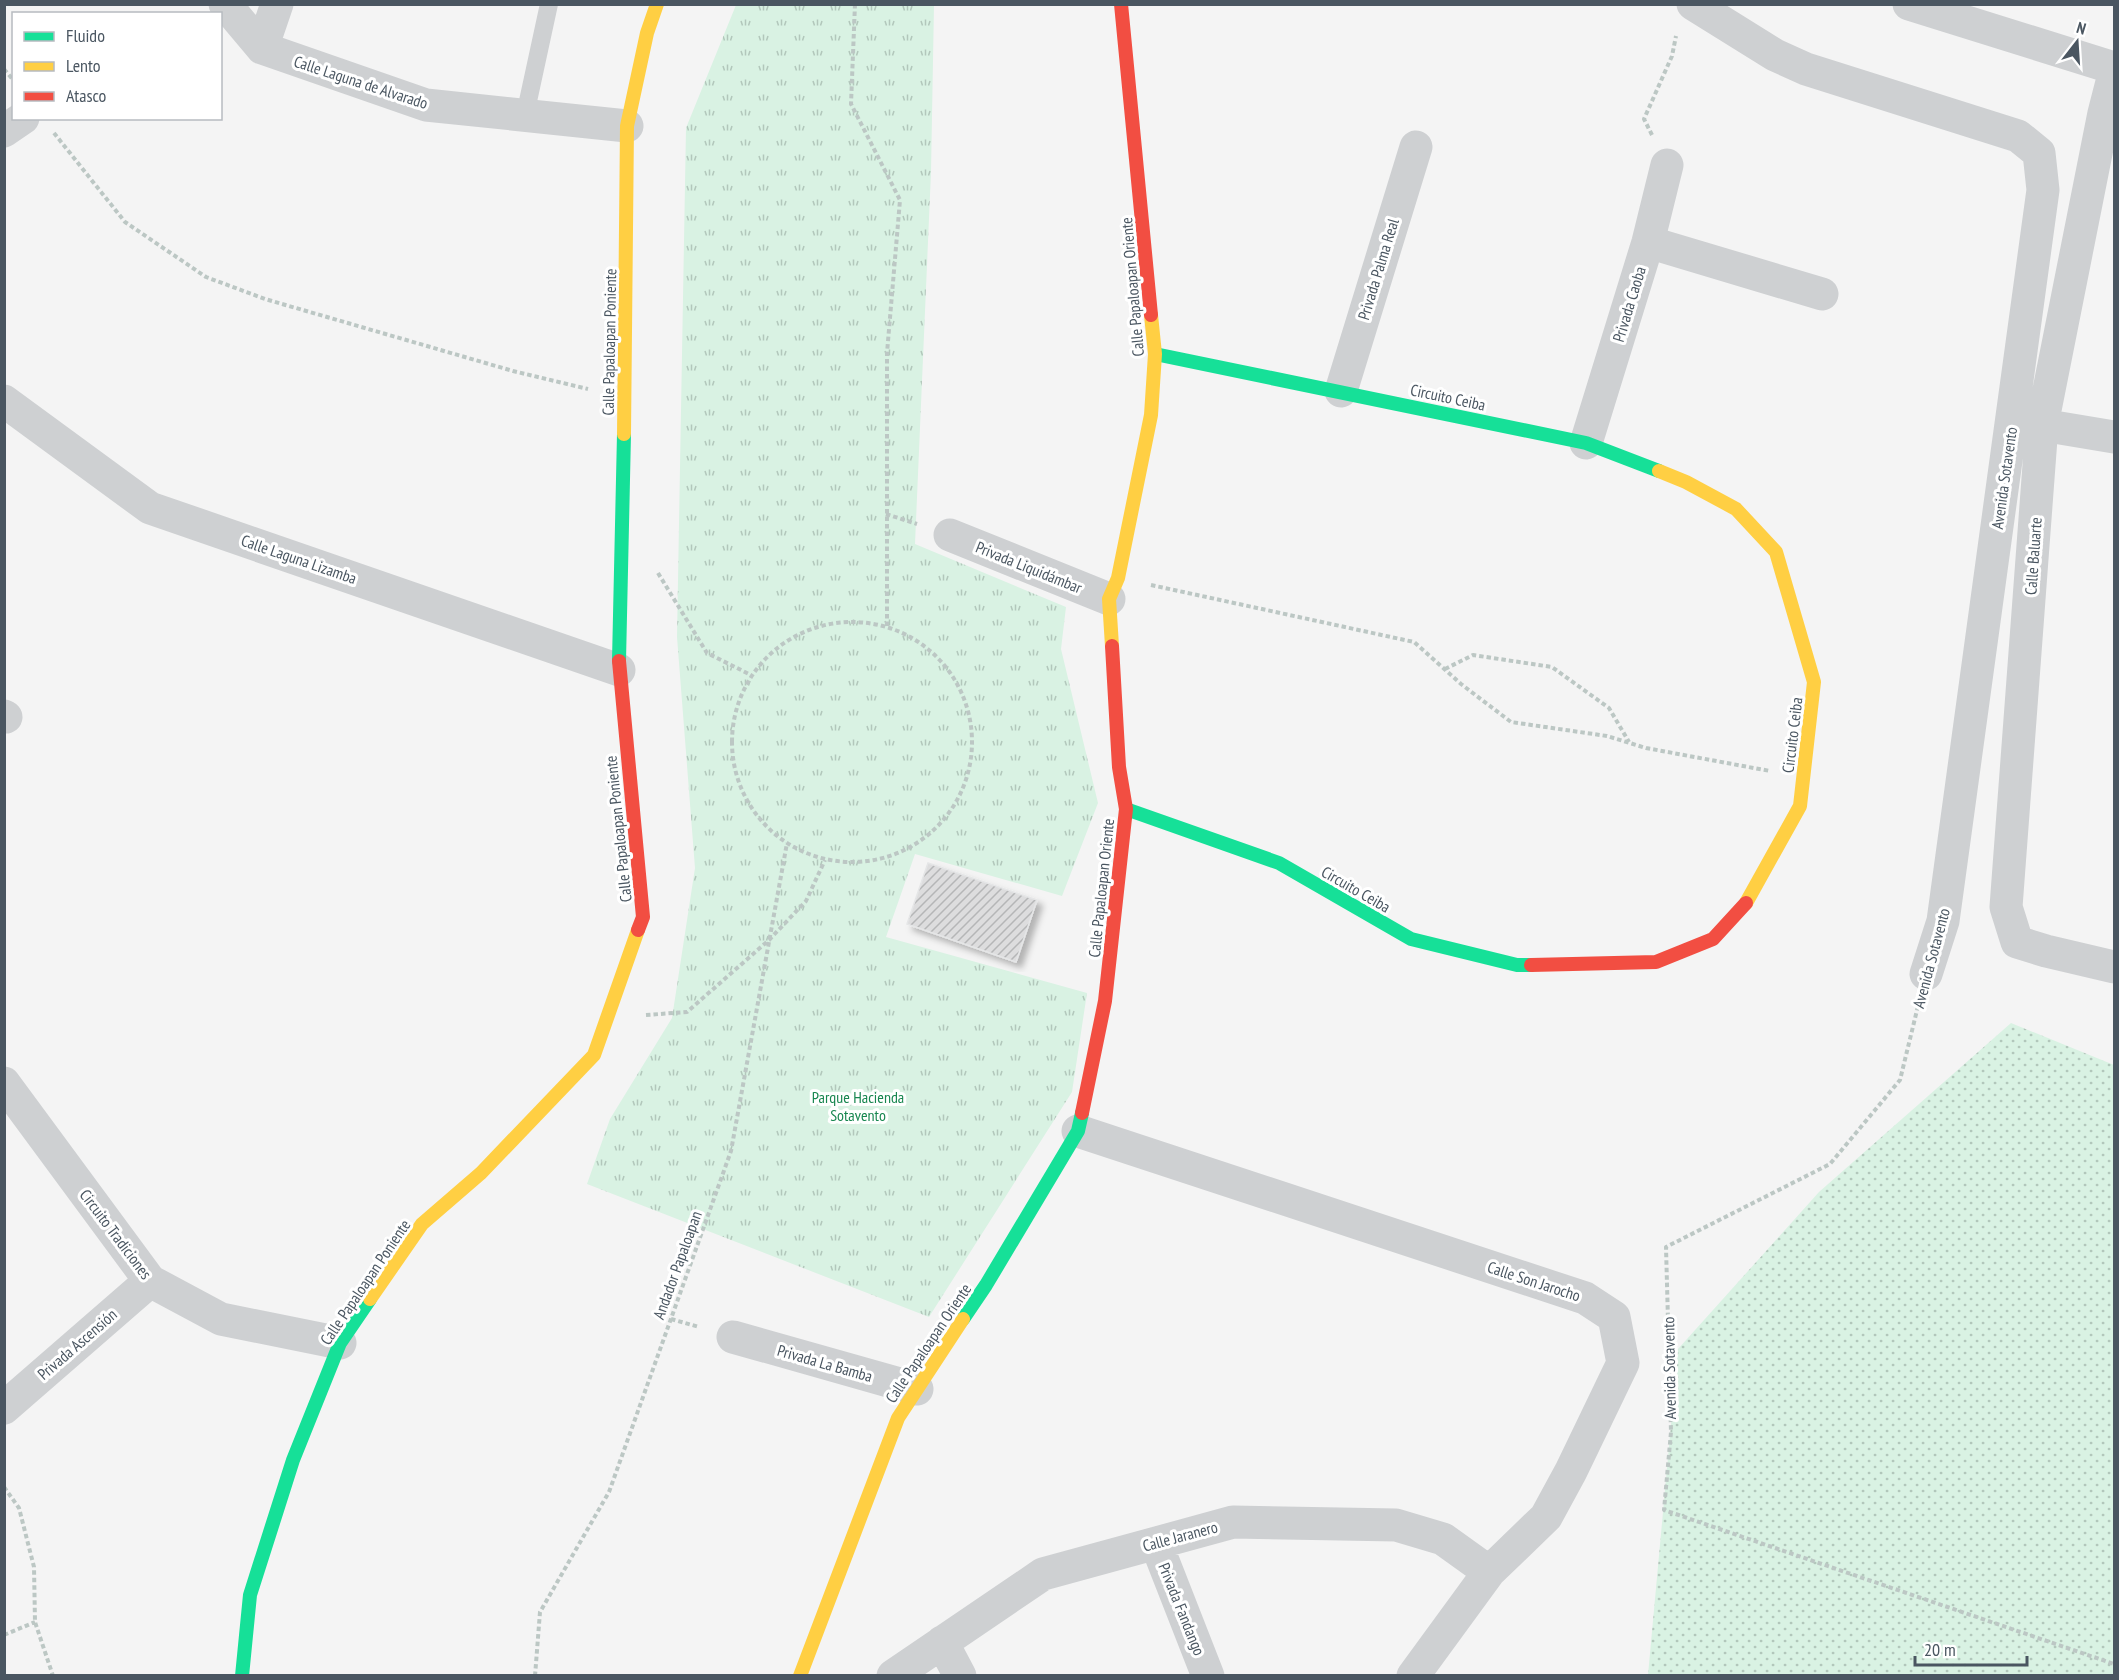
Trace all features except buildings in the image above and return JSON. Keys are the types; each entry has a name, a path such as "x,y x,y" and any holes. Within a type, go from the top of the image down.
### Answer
{"street":[{"path":"225,4 262,48"},
{"path":"262,48 277,4"},
{"name":"Calle Papaloapan Poniente","path":"242,1676 250,1595 293,1460 340,1342 422,1224 481,1173 594,1055 643,917 619,670 620,550 625,398 627,126 647,33 657,4"},
{"name":"Calle Papaloapan Oriente","path":"801,1676 898,1418 986,1285 1078,1131 1105,1001 1126,809 1119,767 1113,589 1151,415 1155,354 1121,4"},
{"path":"1909,4 2115,68"},
{"name":"Avenida Sotavento","path":"1686,15 1806,69 2018,136 2040,153 2043,190 1945,909 1926,974"},
{"name":"Calle Laguna de Alvarado","path":"262,48 426,105 627,126"},
{"name":"Calle Baluarte","path":"2115,74 2106,105 2042,425 2006,907 2017,942 2115,967"},
{"path":"4,132 36,123"},
{"name":"Privada Palma Real","path":"1341,391 1416,147"},
{"name":"Privada Caoba","path":"1586,443 1648,242 1667,165"},
{"path":"1648,242 1822,294"},
{"name":"Circuito Ceiba","path":"1126,809 1279,863 1411,939 1517,965 1656,962 1713,939 1748,901 1800,806 1814,682 1776,552 1736,509 1686,482 1586,443 1155,354"},
{"name":"Calle Laguna Lizamba","path":"4,402 150,508 619,670"},
{"path":"2042,425 2115,437"},
{"name":"Privada Liquidámbar","path":"950,535 1113,589"},
{"name":"Circuito Tradiciones","path":"4,1083 150,1281 221,1319 340,1342"},
{"name":"Calle Son Jarocho","path":"1078,1131 1585,1298 1614,1317 1623,1363 1571,1471 1546,1516 1490,1572 1413,1676"},
{"name":"Privada Ascensión","path":"4,1408 150,1281"},
{"name":"Privada La Bamba","path":"733,1336 917,1389"},
{"name":"Calle Jaranero","path":"893,1676 1043,1574 1233,1522 1396,1525 1443,1539 1490,1572"},
{"name":"Privada Fandango","path":"1156,1543 1208,1676"},
{"path":"942,1642 960,1676"}],"lane":[{"path":"525,115 549,4"}],"path":[{"path":"855,4 851,104 900,200 887,353 887,626"},
{"path":"1667,165 1644,119 1672,56 1686,15"},
{"path":"36,123 125,222 206,277 265,299 513,371 625,398"},
{"path":"620,550 644,551 707,653 752,675"},
{"path":"1113,589 1414,642 1511,722 1607,736 1646,748 1745,765 1803,778"},
{"path":"849,621 887,626 922,643 952,672 970,710 974,751 964,791 940,826 907,850 867,862 825,860 787,843 758,818 739,785 731,747 735,709 752,675 777,646 811,628 849,621"},
{"path":"1445,669 1473,655 1552,667 1609,708 1630,743"},
{"name":"Andador Papaloapan","path":"535,1676 540,1612 609,1492 731,1151 787,843"},
{"path":"611,1008 632,1016 687,1012 769,940 807,901 825,860"},
{"name":"Avenida Sotavento","path":"1926,974 1900,1080 1830,1164 1666,1247 1671,1432 1664,1510 2115,1664"},
{"path":"4,1487 19,1508 34,1568 35,1622 53,1676"},
{"path":"4,1635 35,1622"}],"green space":[{"name":"Parque Hacienda Sotavento","path":"736,5 934,5 931,172 915,544 1066,607 1061,649 1098,803 1062,896 915,854 886,937 1087,993 1072,1092 929,1317 587,1184 610,1119 672,1018 695,868 677,637 686,128"},
{"path":"2011,1023 2114,1065 2114,1675 1648,1675 1678,1349 1819,1192"}],"traffic: fast":[{"path":"1155,354 1586,443 1659,471"},
{"path":"619,661 624,434"},
{"path":"1126,809 1279,863 1411,939 1517,965 1531,965"},
{"path":"963,1319 986,1285 1078,1131 1082,1113"},
{"path":"242,1676 250,1595 293,1460 340,1343 370,1299"}],"traffic: slow":[{"path":"624,434 627,126 647,33 657,4"},
{"path":"1112,646 1109,599 1118,578 1151,415 1155,354 1151,315"},
{"path":"1659,471 1686,482 1736,509 1776,552 1814,682 1800,806 1746,903"},
{"path":"370,1299 422,1224 481,1173 594,1055 638,930"},
{"path":"800,1676 898,1418 963,1319"}],"traffic: jam":[{"path":"1121,4 1151,315"},
{"path":"1082,1113 1105,1001 1126,809 1119,767 1112,646"},
{"path":"619,661 643,917 638,930"},
{"path":"1531,965 1656,962 1713,939 1746,903"}]}
